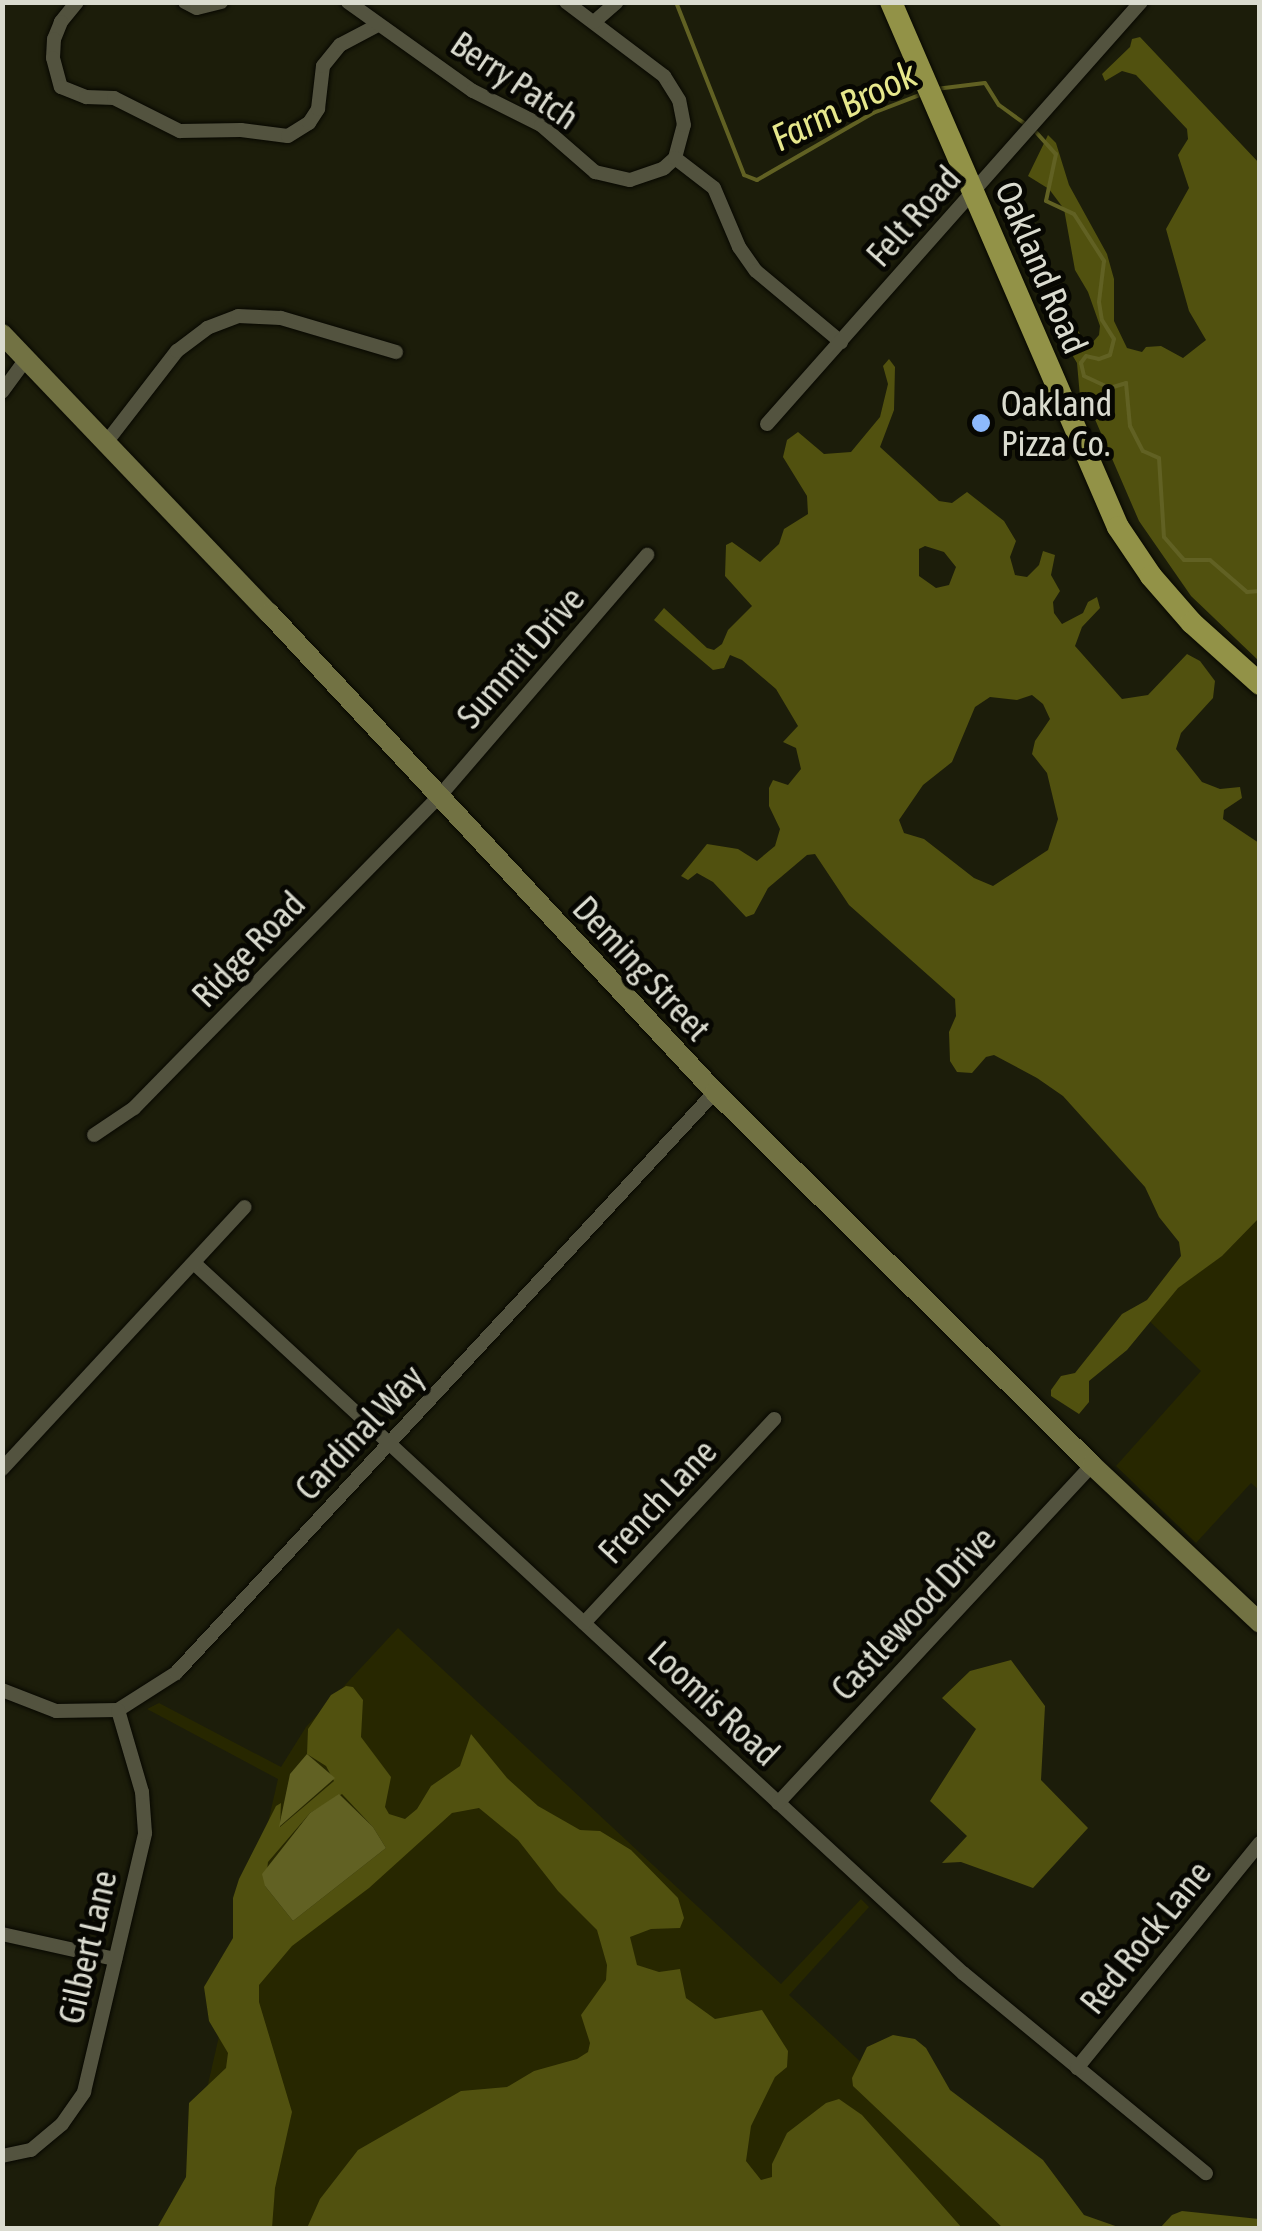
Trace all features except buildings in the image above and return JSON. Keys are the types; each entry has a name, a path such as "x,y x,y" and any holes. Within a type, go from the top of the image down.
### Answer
{"main road":[{"name":"Oakland Road","path":"891,2 1118,527 1151,576 1192,623 1260,684"}],"street":[{"path":"77,2 61,22 54,39 53,58 60,87 86,97 114,98 180,131 241,130 288,136 308,123 318,108 323,66 340,45 376,26"},
{"path":"186,2 196,8 222,2"},
{"name":"Berry Patch","path":"348,2 376,26 474,91 541,125 595,172 630,180 650,175 675,158"},
{"path":"566,2 664,76 679,100 684,125 675,158 714,188 739,247 756,271 842,342"},
{"path":"594,22 616,2"},
{"name":"Felt Road","path":"766,424 1142,2"},
{"path":"105,444 177,351 206,328 238,316 281,318 396,352"},
{"name":"Deming Street","path":"2,334 24,362 270,613 714,1092 1092,1464 1260,1622"},
{"path":"2,392 24,362"},
{"name":"Summit Drive","path":"438,798 647,555"},
{"name":"Ridge Road","path":"94,1135 134,1108 438,798"},
{"name":"Cardinal Way","path":"118,1710 176,1673 714,1092"},
{"path":"2,1469 245,1207"},
{"name":"Loomis Road","path":"194,1263 963,1974 1206,2173"},
{"name":"French Lane","path":"584,1623 774,1419"},
{"name":"Castlewood Drive","path":"778,1803 1092,1464"},
{"path":"2,1690 56,1710 118,1710"},
{"name":"Gilbert Lane","path":"2,2156 31,2150 62,2124 84,2092 145,1833 142,1792 118,1710"},
{"name":"Red Rock Lane","path":"1078,2068 1260,1843"},
{"path":"2,1934 115,1959"}],"shaded area":[{"path":"1140,37 1259,163 1259,661 1191,596 1139,521 1094,417 1080,397 1077,363 1046,311 1049,298 1059,294 1082,338 1092,343 1099,335 1100,326 1088,292 1075,270 1064,209 1049,189 1028,176 1048,135 1056,143 1069,185 1107,254 1114,279 1114,321 1127,348 1142,352 1146,347 1161,346 1183,358 1206,340 1189,311 1166,229 1189,188 1178,155 1188,139 1187,129 1136,75 1122,71 1105,81 1102,74 1130,47 1132,39"},
{"path":"889,359 895,367 894,410 880,447 939,501 952,503 967,492 1004,521 1016,541 1010,557 1015,575 1027,577 1039,565 1043,551 1055,555 1051,575 1060,591 1053,602 1054,613 1062,624 1083,613 1088,602 1097,597 1100,608 1082,627 1075,646 1122,699 1148,695 1187,654 1200,661 1215,681 1213,698 1181,733 1176,749 1202,782 1220,789 1240,787 1242,798 1224,810 1223,819 1259,843 1259,1218 1222,1256 1178,1288 1127,1350 1089,1381 1089,1402 1079,1414 1051,1396 1051,1390 1061,1376 1075,1373 1122,1314 1147,1300 1181,1256 1179,1242 1159,1217 1145,1187 1063,1096 1037,1078 994,1055 986,1057 972,1073 957,1072 950,1061 949,1032 956,1016 955,999 849,905 815,854 807,855 768,888 754,914 746,917 713,882 697,873 688,880 681,876 707,844 738,849 757,861 775,846 780,829 769,806 769,788 773,780 788,785 801,769 796,748 783,742 798,726 776,689 742,660 730,655 724,668 713,670 654,620 664,608 707,648 714,650 722,644 728,630 752,606 725,576 726,545 732,542 760,562 779,544 784,529 808,514 807,496 783,457 787,440 798,432 824,454 851,452 880,417 888,384 883,366","holes":["925,546 944,552 956,567 949,585 936,588 919,576 919,549","1032,695 1043,704 1050,719 1035,741 1032,754 1047,773 1058,819 1048,850 993,886 974,878 924,839 904,833 899,820 923,785 952,762 975,707 990,697 1017,700"]},
{"path":"1259,1180 1259,1490 1251,1483 1196,1543 1116,1466 1201,1371 1140,1312"},
{"path":"398,1628 781,1984 861,1899 869,1907 789,1995 893,2092 1068,2228 175,2228 278,1779 147,1709 159,1703 281,1767 306,1727"},
{"path":"1011,1660 1045,1706 1041,1780 1088,1828 1033,1888 961,1862 942,1863 967,1836 930,1801 976,1729 942,1698 970,1671"},
{"path":"346,1686 353,1687 363,1700 361,1737 391,1777 385,1807 389,1814 405,1819 417,1809 431,1786 460,1766 471,1734 507,1778 538,1806 580,1830 600,1831 631,1850 678,1898 684,1918 680,1928 651,1929 630,1937 637,1965 659,1972 680,1969 686,1998 715,2019 762,2010 788,2051 787,2067 775,2077 751,2126 746,2161 761,2180 772,2177 772,2164 787,2133 826,2103 839,2099 862,2115 962,2228 307,2228 320,2199 358,2150 461,2091 507,2087 534,2071 588,2052 590,2043 581,2015 606,1980 607,1965 597,1930 558,1891 518,1840 479,1808 452,1813 369,1888 292,1946 259,1985 259,2002 292,2112 275,2188 272,2228 157,2228 186,2177 189,2103 226,2068 228,2053 209,2021 204,1987 233,1938 233,1898 239,1879 276,1806 281,1803 280,1827 334,1781 326,1766 307,1754 308,1729 331,1695","holes":["342,1794 373,1827 386,1848 293,1921 265,1886 268,1862 310,1813"]},
{"path":"307,1754 335,1778 279,1827 290,1774"},
{"path":"339,1794 373,1827 386,1848 293,1921 265,1886 262,1874 310,1813"},
{"path":"893,2035 915,2039 926,2048 950,2090 1043,2160 1084,2215 1121,2228 1003,2228 853,2086 852,2078 867,2047"},
{"path":"1182,2211 1259,2219 1259,2228 1160,2228"}],"waterway":[{"name":"Farm Brook","path":"676,2 744,175 757,180 873,113 922,94"},
{"name":"Farm Brook","path":"936,89 985,83 999,105 1027,125"},
{"name":"Farm Brook","path":"1035,131 1056,154 1046,201 1074,214 1104,261 1099,302 1102,320 1114,339 1110,355 1099,359 1086,356 1081,363 1084,376 1110,388 1126,383 1130,426 1143,451 1159,458 1164,537 1184,560 1210,560 1247,592 1260,591"}],"place":[{"name":"Oakland Pizza Co.","path":"981,423"}]}
